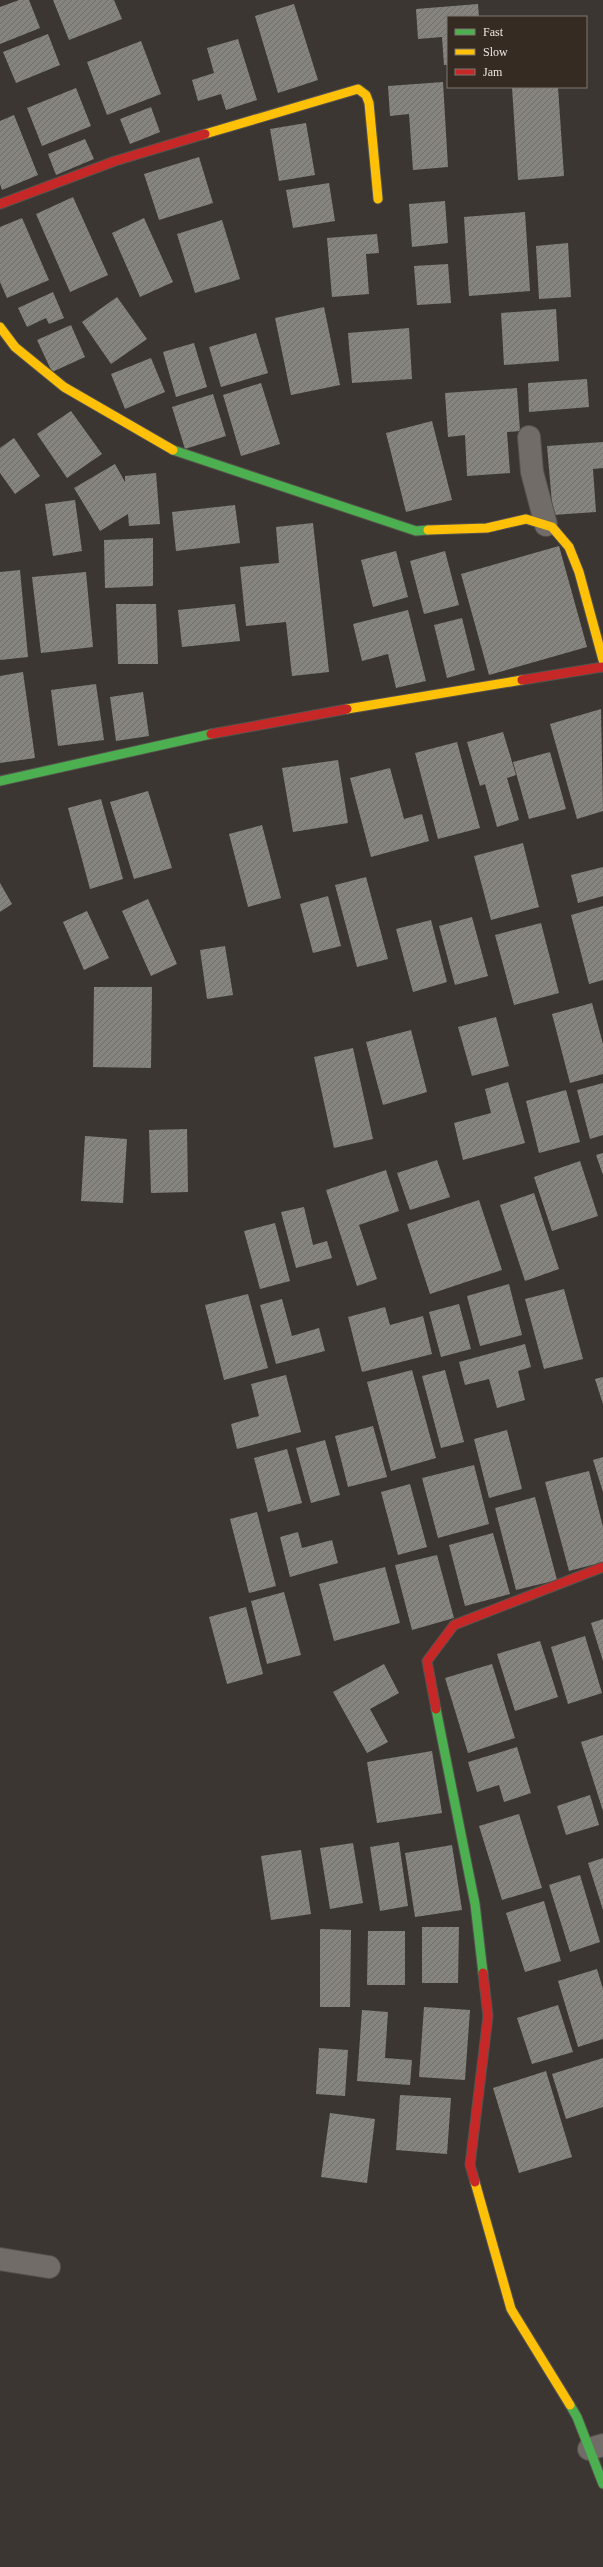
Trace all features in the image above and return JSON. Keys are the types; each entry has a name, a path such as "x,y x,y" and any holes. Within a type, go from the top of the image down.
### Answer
{"street":[{"path":"0,204 115,162 358,89 366,95 369,103 378,199"},
{"path":"0,327 15,347 64,387 165,447 416,531 487,528 526,519 552,527 569,547 579,572 603,660"},
{"path":"529,437 532,472 546,525"},
{"path":"0,781 254,724 603,667"},
{"path":"603,1568 454,1625 427,1661 475,1904 488,2016 470,2165 511,2309 596,2447 603,2484"},
{"path":"0,2259 49,2267"}],"building":[{"path":"19,0 29,0 40,28 0,44 0,7"},
{"path":"53,0 114,0 122,19 69,40"},
{"path":"294,4 318,80 278,93 255,16"},
{"path":"478,4 479,16 447,16 447,65 444,65 442,37 418,39 416,9"},
{"path":"48,34 60,65 16,83 3,52"},
{"path":"238,39 257,100 226,110 221,94 198,101 192,80 214,73 207,48"},
{"path":"141,41 161,94 107,115 87,62"},
{"path":"443,82 448,167 413,170 409,114 390,116 388,86"},
{"path":"76,88 91,126 42,146 27,108"},
{"path":"512,88 558,88 564,176 518,180"},
{"path":"151,107 160,132 130,144 120,119"},
{"path":"14,115 38,175 2,190 0,184 0,121"},
{"path":"306,123 315,175 279,181 270,129"},
{"path":"85,139 94,159 56,175 48,154"},
{"path":"199,157 213,203 159,220 144,174"},
{"path":"329,183 335,221 293,228 286,190"},
{"path":"73,197 108,275 70,292 36,214"},
{"path":"445,201 448,243 412,247 409,204"},
{"path":"525,212 530,291 469,296 464,217"},
{"path":"22,218 49,280 7,298 0,282 0,227"},
{"path":"144,218 173,282 140,297 112,233"},
{"path":"222,220 240,279 195,293 177,234"},
{"path":"377,234 379,253 366,254 369,294 332,297 327,238"},
{"path":"568,243 571,297 539,299 536,246"},
{"path":"448,264 451,303 417,305 414,266"},
{"path":"53,292 64,318 49,324 46,318 27,327 18,308"},
{"path":"117,297 147,339 111,364 82,322"},
{"path":"324,307 340,385 291,395 275,318"},
{"path":"556,309 559,361 504,365 501,313"},
{"path":"71,325 85,357 52,372 37,340"},
{"path":"409,328 412,379 352,383 348,333"},
{"path":"256,333 268,373 221,387 209,347"},
{"path":"194,343 207,387 176,397 163,352"},
{"path":"151,358 165,392 125,409 111,374"},
{"path":"587,379 589,407 529,412 528,383"},
{"path":"261,383 280,444 241,456 223,395"},
{"path":"517,388 520,431 507,432 510,473 467,476 465,435 448,437 445,393"},
{"path":"213,394 226,436 185,449 172,407"},
{"path":"71,411 102,454 67,478 37,434"},
{"path":"432,421 452,500 406,512 386,433"},
{"path":"14,438 40,476 15,494 0,473 0,448"},
{"path":"603,442 603,468 593,469 596,512 553,515 547,446"},
{"path":"115,464 125,482 125,476 156,473 160,524 129,526 128,514 100,531 74,488"},
{"path":"75,500 82,551 53,556 45,504"},
{"path":"235,505 240,543 176,551 172,512"},
{"path":"313,523 329,672 292,676 286,622 246,626 240,567 279,563 276,527"},
{"path":"153,538 153,586 105,588 104,540"},
{"path":"559,546 587,647 489,675 461,574"},
{"path":"396,551 408,597 373,607 361,560"},
{"path":"445,551 459,605 424,614 410,561"},
{"path":"20,570 28,657 0,660 0,572"},
{"path":"86,572 93,647 41,653 32,577"},
{"path":"116,604 156,604 158,664 118,664"},
{"path":"235,604 240,641 182,647 178,610"},
{"path":"408,610 426,681 396,688 388,654 362,661 353,624"},
{"path":"462,618 475,670 447,678 434,625"},
{"path":"23,672 35,758 0,763 0,676"},
{"path":"96,684 104,740 58,746 51,690"},
{"path":"143,692 149,736 116,741 110,697"},
{"path":"601,709 603,811 577,819 550,724"},
{"path":"503,732 516,775 507,778 519,820 497,827 485,784 480,786 467,742"},
{"path":"457,742 480,828 438,839 415,753"},
{"path":"550,752 566,809 529,819 513,762"},
{"path":"338,760 348,823 293,832 282,768"},
{"path":"390,768 404,819 422,814 429,841 371,857 350,778"},
{"path":"148,791 172,868 134,879 110,802"},
{"path":"101,799 123,879 90,889 68,808"},
{"path":"262,825 281,898 248,907 229,834"},
{"path":"523,843 539,907 491,920 474,856"},
{"path":"603,867 603,896 578,903 571,875"},
{"path":"366,877 388,959 357,967 335,885"},
{"path":"0,883 12,904 0,912"},
{"path":"328,896 341,946 313,953 300,904"},
{"path":"148,899 177,964 151,976 122,911"},
{"path":"603,906 603,980 589,984 571,915"},
{"path":"87,911 109,958 84,970 63,922"},
{"path":"472,917 488,976 455,985 439,926"},
{"path":"431,920 447,982 413,992 396,929"},
{"path":"541,923 559,993 514,1005 495,935"},
{"path":"225,946 233,995 207,999 200,950"},
{"path":"94,987 152,987 151,1068 93,1067"},
{"path":"592,1003 603,1044 603,1074 570,1083 552,1014"},
{"path":"496,1017 509,1066 472,1076 458,1027"},
{"path":"411,1030 427,1092 383,1105 366,1042"},
{"path":"353,1048 373,1139 334,1148 314,1057"},
{"path":"508,1082 525,1143 463,1160 454,1123 491,1113 485,1089"},
{"path":"603,1083 603,1135 590,1139 577,1090"},
{"path":"566,1090 580,1142 539,1153 526,1101"},
{"path":"187,1129 188,1192 151,1193 149,1130"},
{"path":"85,1136 127,1139 123,1203 81,1201"},
{"path":"603,1153 603,1175 596,1155"},
{"path":"437,1160 450,1197 410,1210 397,1173"},
{"path":"580,1161 598,1216 552,1231 534,1177"},
{"path":"386,1170 399,1211 359,1225 377,1279 357,1286 326,1190"},
{"path":"534,1193 559,1269 525,1281 500,1205"},
{"path":"479,1200 502,1270 430,1294 407,1224"},
{"path":"304,1207 313,1245 327,1241 332,1258 296,1268 281,1212"},
{"path":"275,1223 290,1281 260,1289 244,1231"},
{"path":"509,1284 522,1335 480,1346 467,1296"},
{"path":"564,1289 583,1359 544,1369 525,1299"},
{"path":"248,1294 268,1368 224,1380 205,1305"},
{"path":"282,1299 292,1336 319,1328 325,1351 276,1364 260,1305"},
{"path":"459,1304 471,1349 441,1357 429,1312"},
{"path":"385,1307 390,1325 423,1316 432,1354 362,1372 348,1317"},
{"path":"525,1344 531,1367 518,1371 525,1400 497,1408 489,1379 465,1385 459,1362"},
{"path":"412,1370 436,1458 391,1471 367,1382"},
{"path":"445,1370 464,1442 441,1448 422,1376"},
{"path":"286,1375 301,1432 237,1449 231,1424 259,1416 251,1384"},
{"path":"603,1377 603,1404 595,1379"},
{"path":"373,1426 387,1477 348,1487 335,1436"},
{"path":"507,1430 522,1489 489,1498 474,1439"},
{"path":"325,1440 340,1495 311,1503 296,1448"},
{"path":"287,1449 302,1503 268,1512 254,1458"},
{"path":"603,1457 603,1492 593,1460"},
{"path":"474,1465 489,1524 438,1538 422,1478"},
{"path":"589,1471 603,1527 603,1562 569,1571 545,1482"},
{"path":"410,1484 427,1547 398,1555 381,1492"},
{"path":"535,1497 557,1580 516,1590 495,1508"},
{"path":"257,1512 276,1586 249,1593 230,1519"},
{"path":"298,1532 302,1548 332,1540 338,1563 290,1577 280,1537"},
{"path":"493,1533 510,1594 465,1606 449,1545"},
{"path":"437,1555 454,1618 412,1630 395,1565"},
{"path":"385,1567 400,1623 334,1641 319,1584"},
{"path":"284,1592 301,1655 267,1664 251,1601"},
{"path":"246,1607 263,1674 227,1684 209,1617"},
{"path":"603,1619 603,1661 591,1623"},
{"path":"585,1636 602,1693 568,1704 551,1647"},
{"path":"540,1641 558,1697 515,1711 497,1654"},
{"path":"384,1664 399,1693 370,1709 388,1742 367,1753 333,1692"},
{"path":"492,1664 515,1738 468,1753 445,1678"},
{"path":"603,1735 603,1811 581,1742"},
{"path":"517,1747 531,1793 504,1802 499,1785 477,1792 468,1762"},
{"path":"432,1751 442,1813 377,1823 367,1762"},
{"path":"590,1795 599,1825 566,1835 557,1806"},
{"path":"519,1814 542,1888 502,1900 479,1826"},
{"path":"399,1842 408,1906 380,1911 370,1847"},
{"path":"353,1843 363,1903 330,1909 320,1848"},
{"path":"452,1845 462,1910 415,1917 405,1853"},
{"path":"301,1850 311,1914 271,1920 261,1856"},
{"path":"603,1858 603,1910 588,1863"},
{"path":"580,1875 600,1942 570,1952 549,1885"},
{"path":"544,1901 561,1961 525,1972 506,1913"},
{"path":"422,1927 459,1927 458,1983 422,1983"},
{"path":"320,1929 351,1930 350,2007 320,2007"},
{"path":"368,1931 405,1931 405,1985 367,1985"},
{"path":"597,1969 603,1989 603,2039 578,2047 558,1981"},
{"path":"558,2005 573,2052 532,2064 517,2018"},
{"path":"424,2007 470,2010 465,2080 419,2077"},
{"path":"362,2010 388,2012 385,2058 412,2060 410,2085 357,2081"},
{"path":"319,2048 348,2050 345,2096 316,2094"},
{"path":"603,2058 603,2107 566,2119 552,2074"},
{"path":"546,2071 572,2157 519,2173 493,2088"},
{"path":"400,2095 451,2098 447,2154 396,2150"},
{"path":"330,2113 375,2119 367,2183 321,2177"}],"traffic: fast":[{"path":"173,450 416,531 428,530"},
{"path":"0,781 211,734"},
{"path":"436,1709 475,1904 483,1973"},
{"path":"570,2405 577,2417 603,2484"}],"traffic: slow":[{"path":"205,134 358,89 366,95 369,103 378,199"},
{"path":"0,327 15,347 64,387 173,450"},
{"path":"428,530 487,528 526,519 552,527 569,547 579,572 603,660"},
{"path":"347,709 522,680"},
{"path":"475,2182 511,2309 570,2405"}],"traffic: jam":[{"path":"0,204 115,161 205,134"},
{"path":"522,680 603,667"},
{"path":"211,734 347,709"},
{"path":"436,1709 427,1661 454,1625 603,1567"},
{"path":"475,2182 470,2165 488,2016 483,1973"}]}
